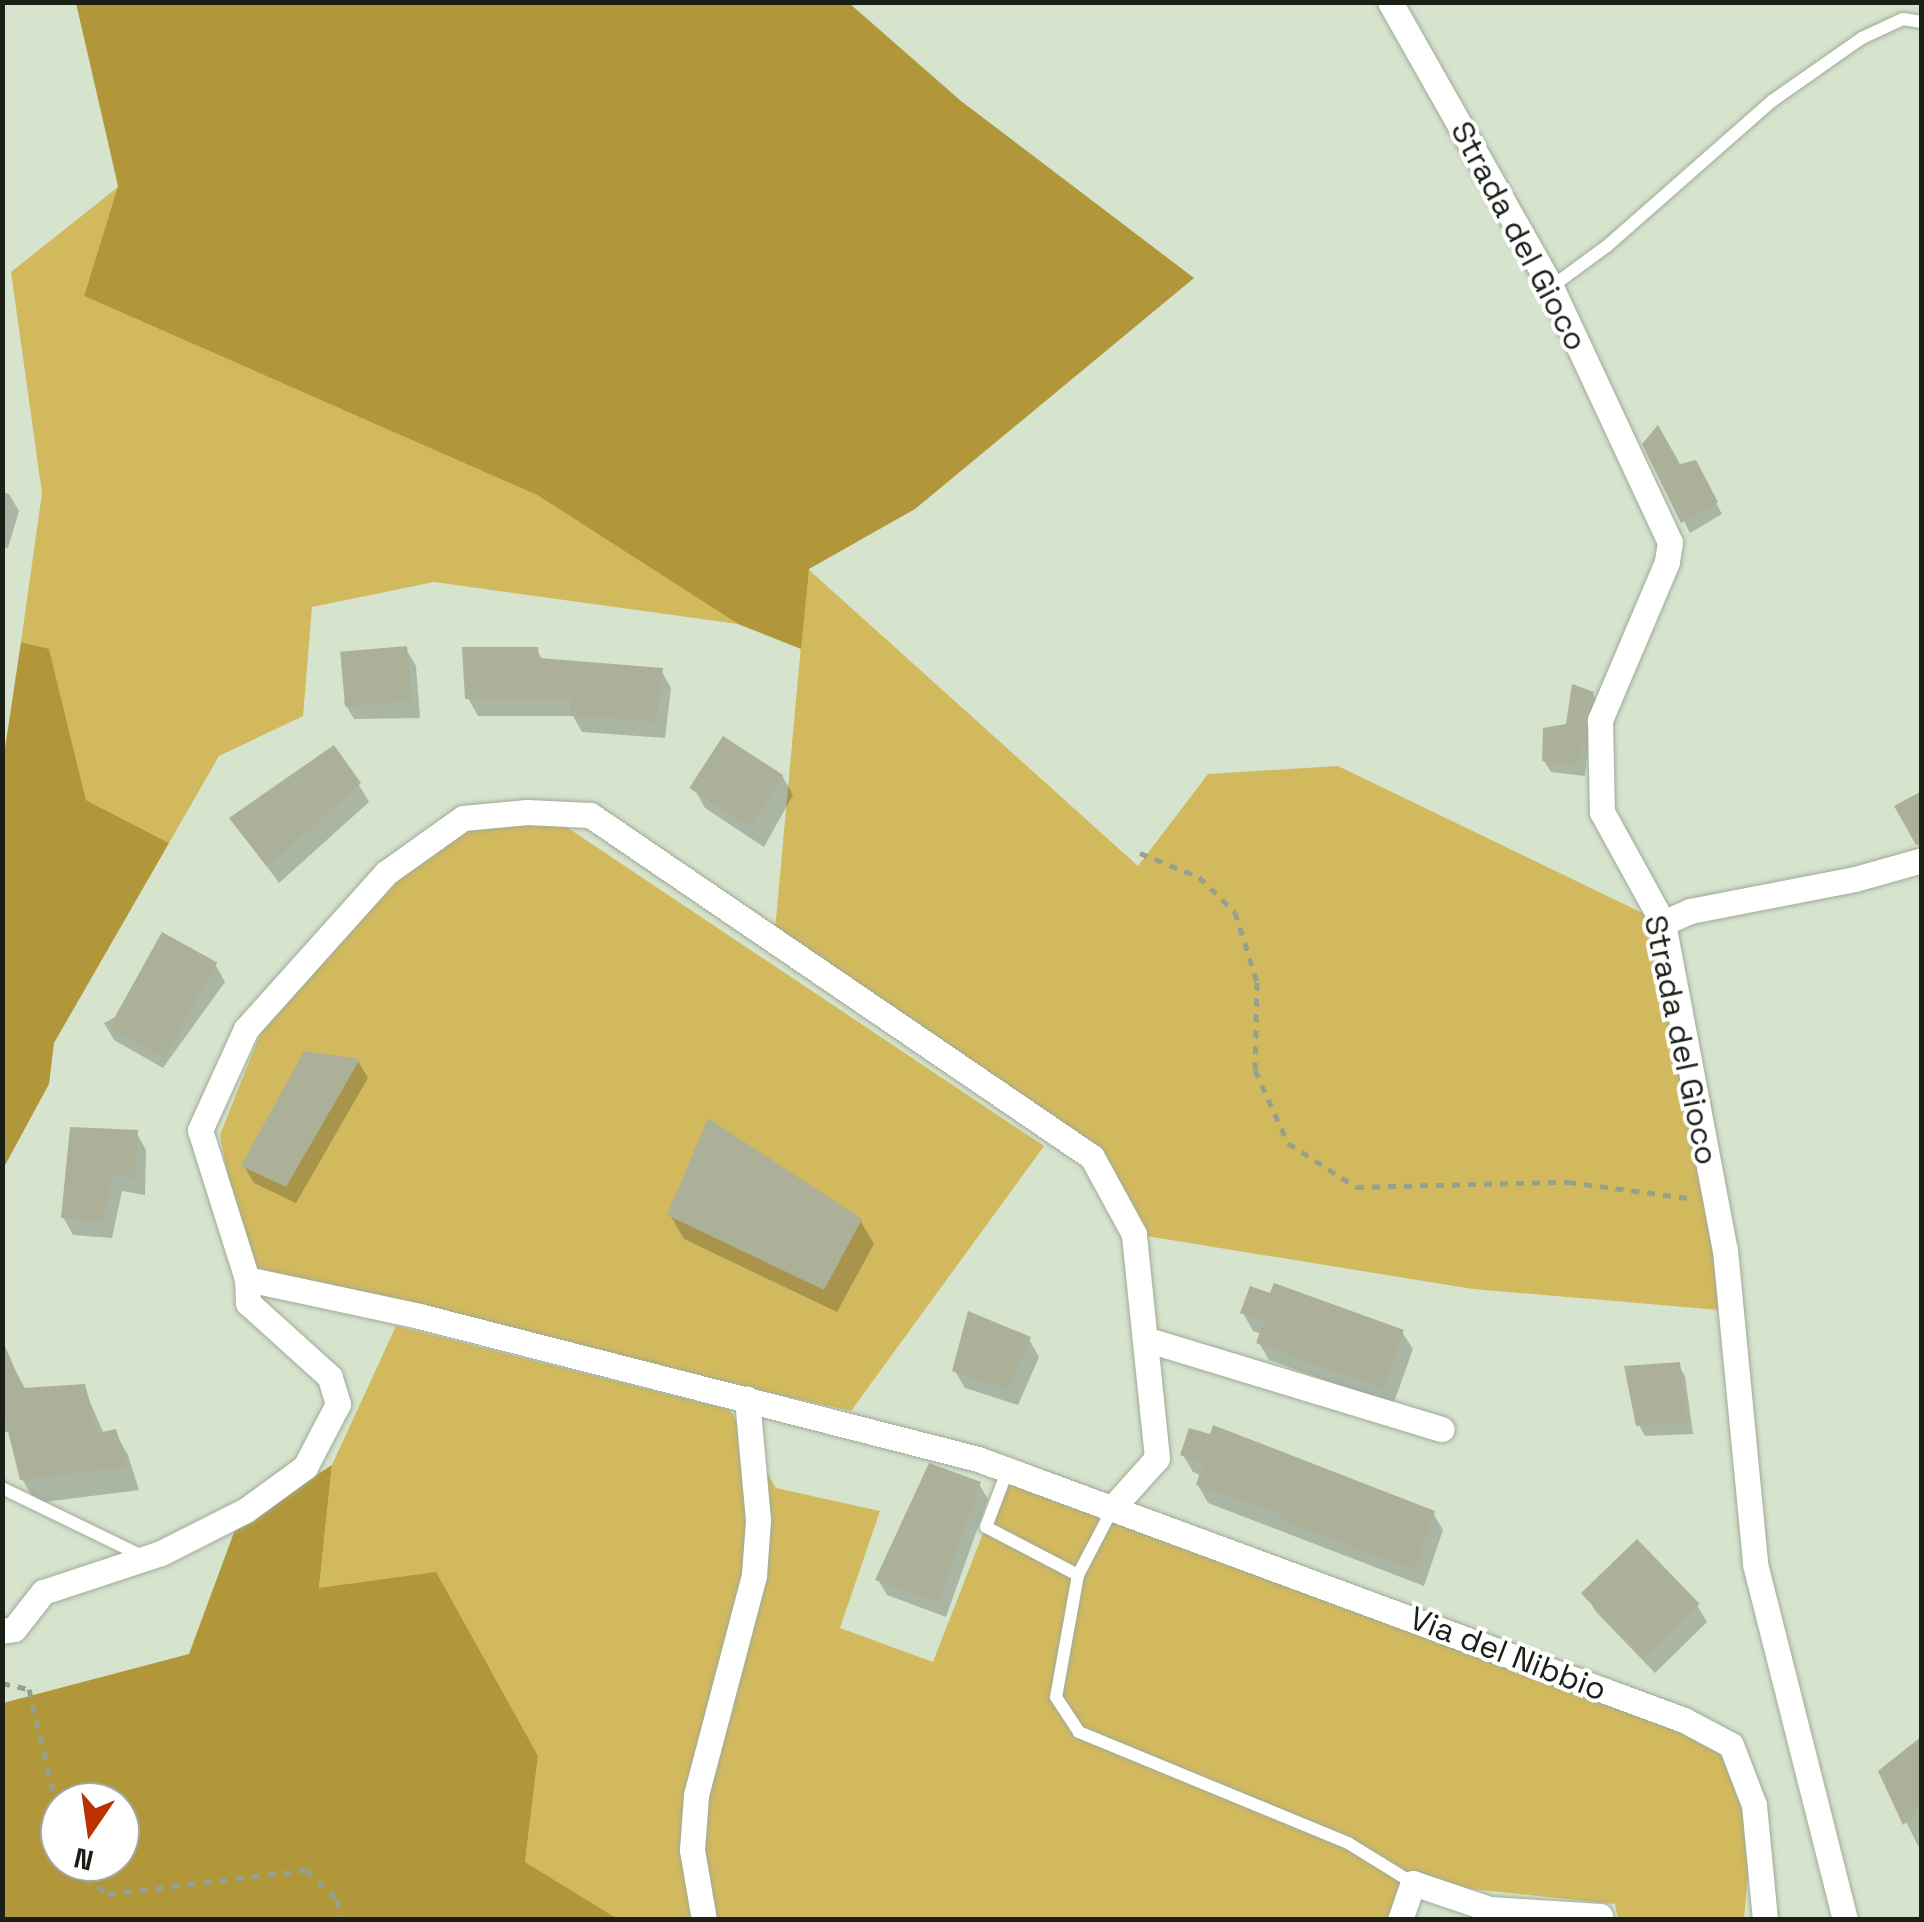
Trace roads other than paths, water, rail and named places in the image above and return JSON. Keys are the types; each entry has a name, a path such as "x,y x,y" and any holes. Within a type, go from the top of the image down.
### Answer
{"street":[{"name":"Strada del Gioco","path":"1390,2 1552,287 1670,542 1667,562 1600,720 1598,768 1602,812 1663,922 1725,1250 1754,1564 1845,1920"},
{"path":"2,1630 14,1629 42,1592 146,1558 246,1510 305,1468 338,1404 330,1377 248,1303 248,1279 200,1130 246,1029 386,872 463,818 527,812 590,816 1092,1157 1134,1234 1157,1458 1114,1506"},
{"path":"1663,922 1690,911 1855,879 1922,860"},
{"name":"Via del Nibbio","path":"248,1279 419,1316 748,1398 1008,1469 1684,1720 1731,1745 1754,1805 1765,1920"},
{"path":"1145,1338 1442,1429"},
{"path":"704,1920 692,1850 696,1795 754,1575 758,1520 748,1398"},
{"path":"1400,1920 1413,1883 1490,1909 1600,1916 1600,1920"}],"lane":[{"path":"1552,287 1607,246 1772,101 1862,38 1903,19 1922,22"},
{"path":"1008,1469 986,1527 1078,1575"},
{"path":"2,1488 146,1558"},
{"path":"1114,1506 1078,1575 1056,1697 1079,1732 1348,1843 1413,1883"}]}
